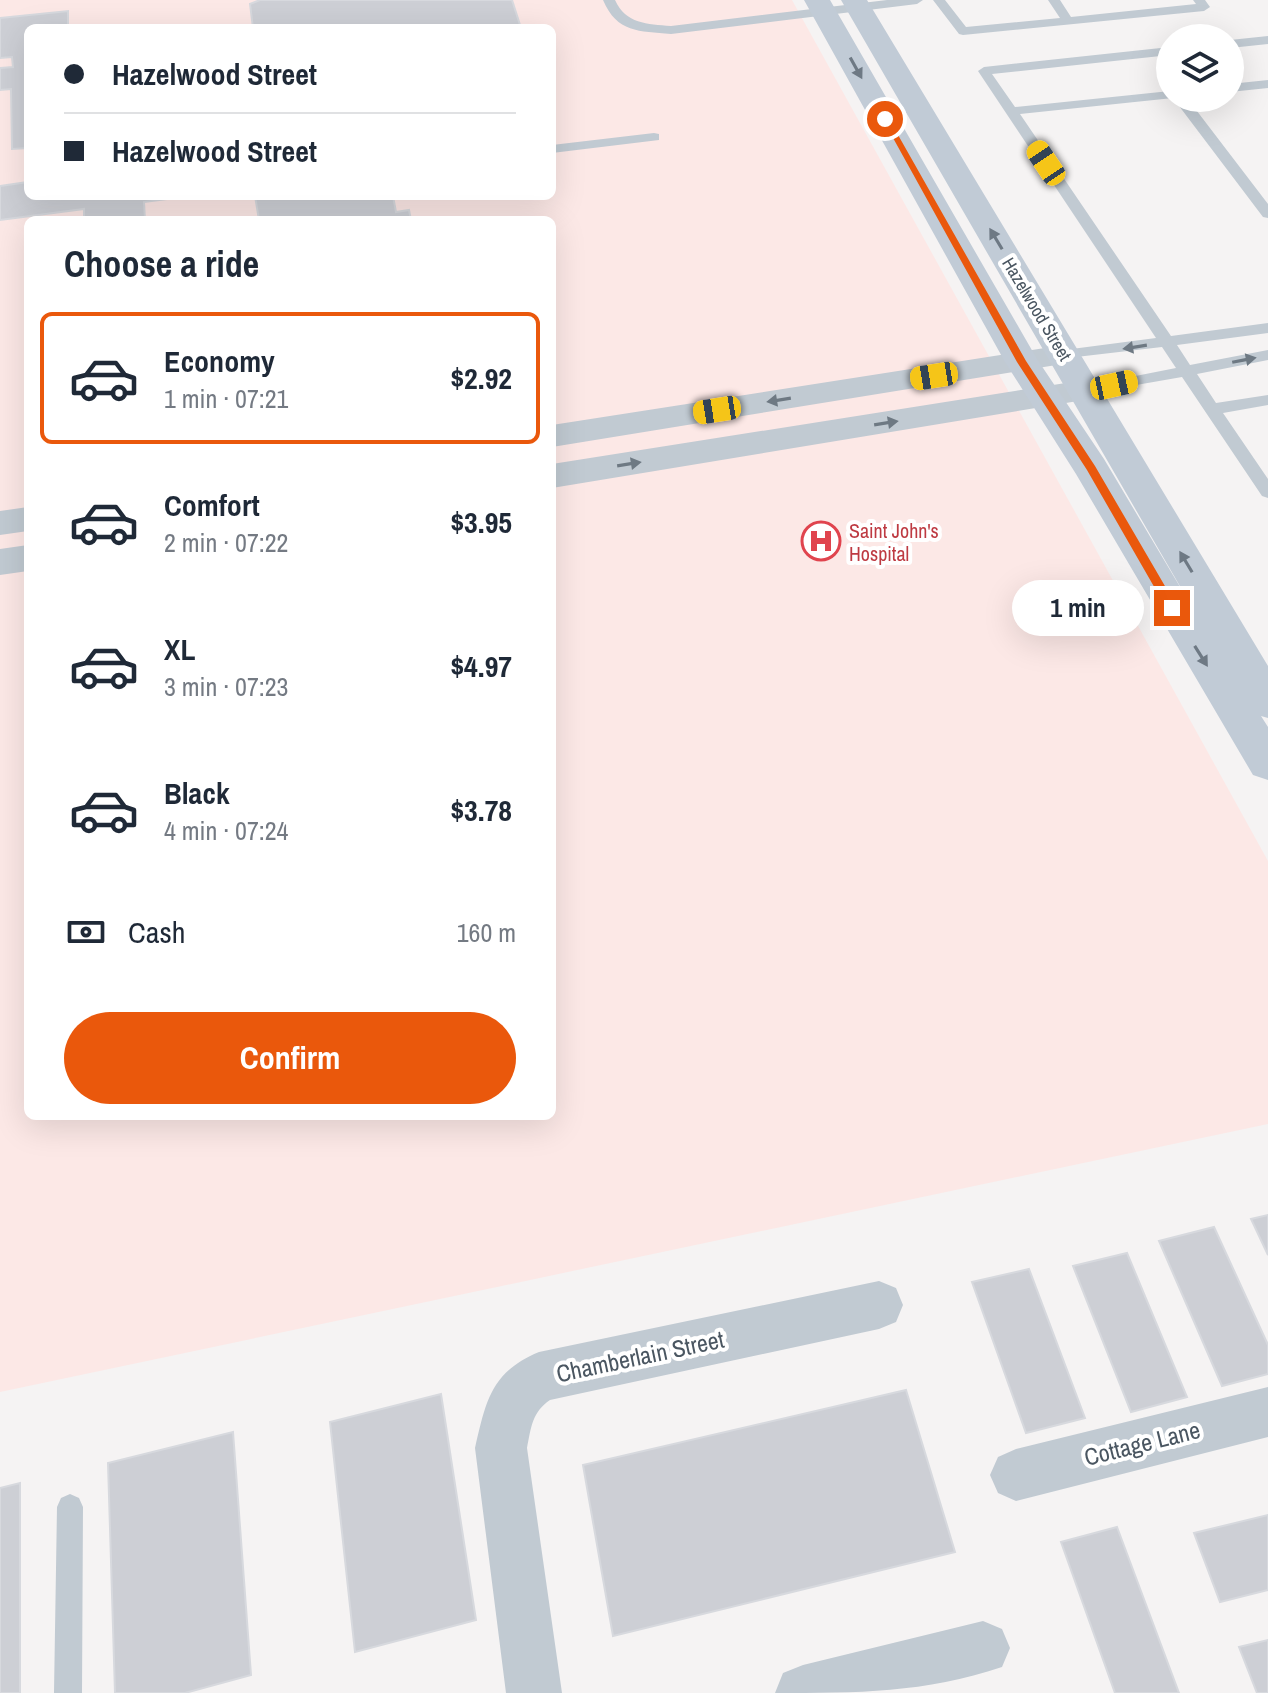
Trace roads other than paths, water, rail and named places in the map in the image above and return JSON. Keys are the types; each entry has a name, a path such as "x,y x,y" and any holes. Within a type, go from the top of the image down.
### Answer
{"street":[{"name":"Hazelwood Street","path":"856,4 1268,702"},
{"name":"Hazelwood Street","path":"820,6 1022,362 1091,468 1268,763"},
{"path":"556,435 1064,355"},
{"path":"556,475 1085,391"},
{"path":"0,523 24,520"},
{"path":"0,562 24,559"},
{"name":"Chamberlain Street","path":"534,1693 501,1463 505,1421 522,1389 539,1377 879,1305"},
{"name":"Cottage Lane","path":"1016,1475 1268,1412"},
{"path":"803,1693 983,1648"}],"lane":[{"path":"611,0 616,16 638,27 671,30 820,6 917,0"},
{"path":"939,0 963,31 1202,3"},
{"path":"1054,0 1068,21"},
{"path":"1244,43 1268,40"},
{"path":"1156,53 984,71 1213,409 1261,471 1268,492"},
{"path":"1244,87 1268,84"},
{"path":"1011,111 1156,96"},
{"path":"1191,112 1268,214"},
{"path":"556,149 654,137"},
{"path":"1064,355 1268,328"},
{"path":"1085,391 1268,355"},
{"path":"1213,409 1268,400"},
{"path":"68,1693 70,1507"}],"place":[{"name":"Saint John's Hospital","path":"821,541"}]}
